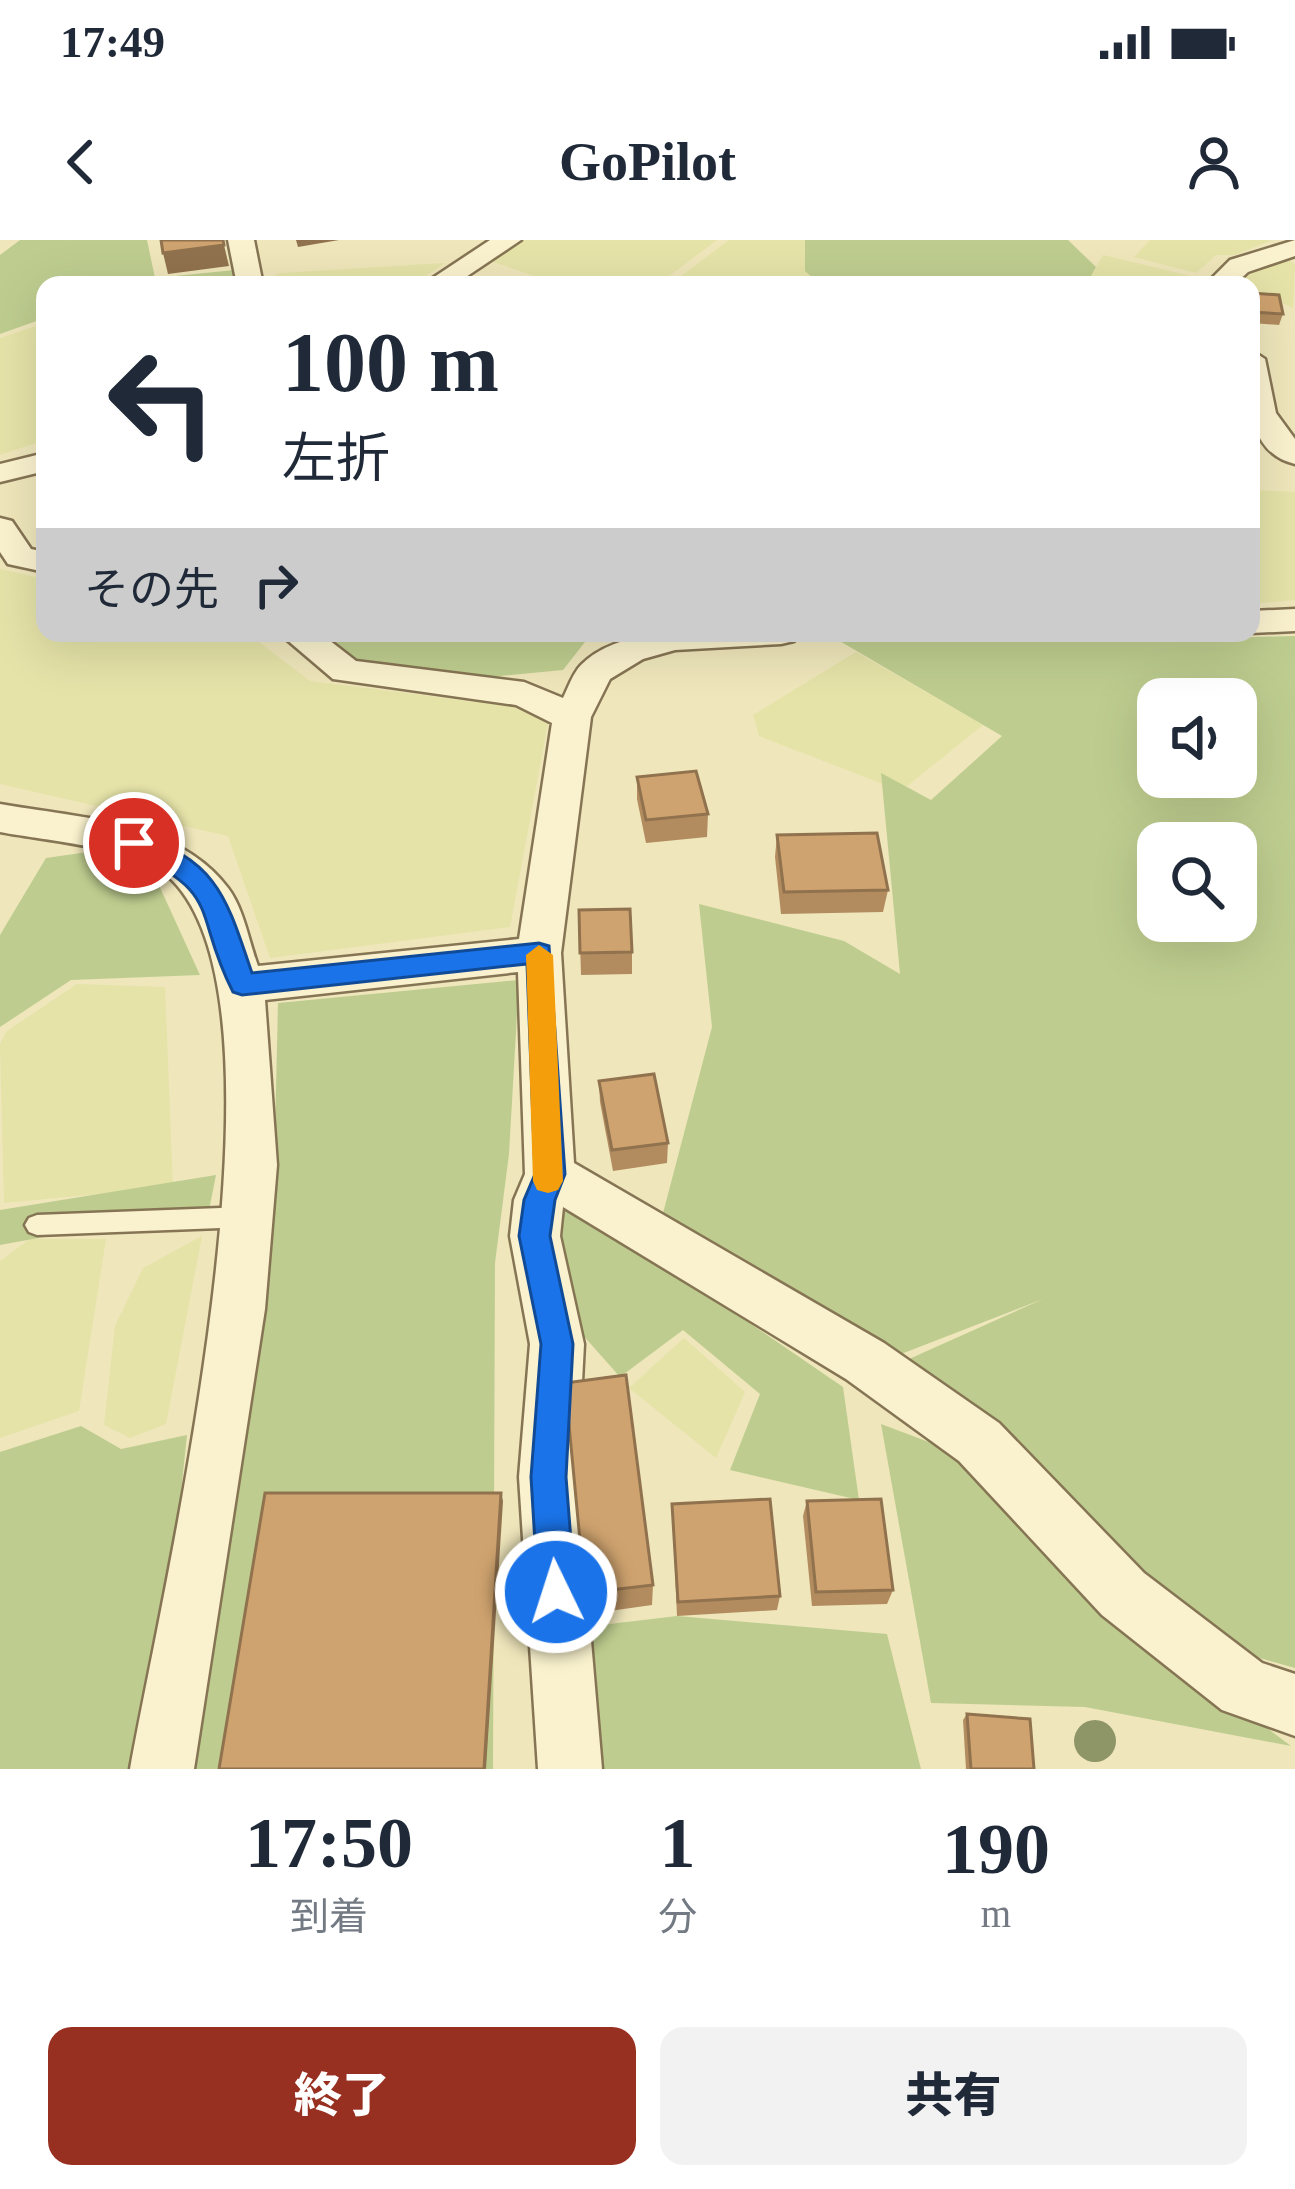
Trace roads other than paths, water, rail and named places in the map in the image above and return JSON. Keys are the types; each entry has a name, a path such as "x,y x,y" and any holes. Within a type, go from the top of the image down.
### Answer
{"street":[{"path":"241,240 248,276"},
{"path":"450,276 508,240"},
{"path":"1228,276 1239,266 1295,248"},
{"path":"1260,417 1272,436 1295,455"},
{"path":"0,473 36,464"},
{"path":"0,528 20,557 36,560"},
{"path":"1260,622 1295,620"},
{"path":"309,642 346,670 524,694 572,717"},
{"path":"570,1769 548,1477 557,1344 535,1236 539,1200 550,1174 539,953 572,717 595,672 630,651 662,642"},
{"path":"0,818 134,843 183,865 214,900 242,985 253,1165 248,1217 238,1309 162,1769"},
{"path":"242,985 539,953"},
{"path":"550,1174 865,1361 979,1442 1123,1594 1244,1688 1295,1705"}],"lane":[{"path":"37,1225 248,1217"}]}
